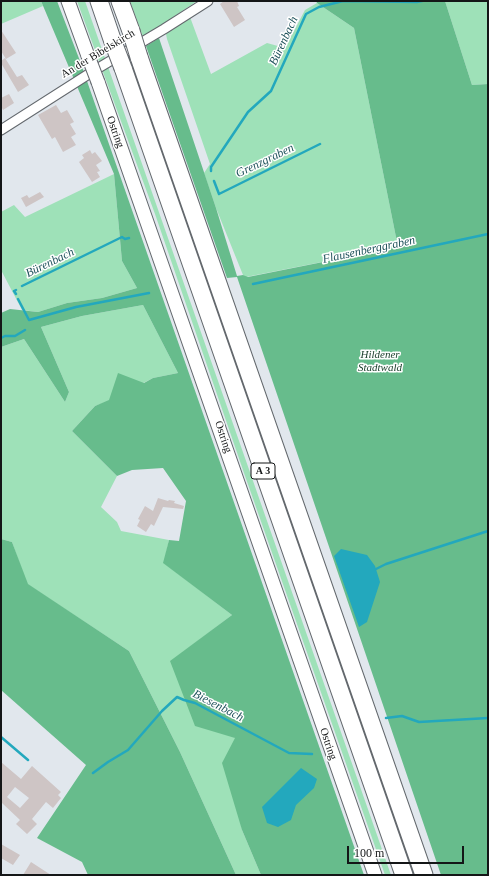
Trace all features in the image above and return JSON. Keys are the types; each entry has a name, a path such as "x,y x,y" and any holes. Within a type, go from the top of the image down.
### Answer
{"highway":[{"name":"A 3","path":"99,1 404,875"},
{"name":"A 3","path":"120,1 424,875"}],"main road":[{"name":"Ostring","path":"68,1 98,82 374,875"}],"street":[{"name":"An der Bibelskirch","path":"1,130 94,70 208,1"}],"green space":[{"path":"1,1 41,1 43,6 1,24"},
{"path":"41,1 57,1 80,61 364,875 261,875 242,830 222,763 235,738 195,726 170,661 232,615 163,563 169,540 179,541 186,501 163,468 132,470 117,476 72,431 95,406 109,400 118,373 144,383 153,378 178,373 143,305 82,316 41,327 69,392 65,402 24,339 1,347 1,313 10,309 38,312 67,303 102,298 137,288 122,261 114,174"},
{"path":"77,1 85,1 391,875 385,875 155,214"},
{"path":"130,1 197,1 152,33 143,37"},
{"name":"Hildener Stadtwald","path":"316,1 445,1 472,85 488,84 488,875 441,875 237,277 227,278 146,46 159,38 216,208 237,276 243,275 248,277 398,247 354,28"},
{"path":"445,1 488,1 488,84 472,85"},
{"path":"317,3 354,28 398,247 246,277 243,275 216,208 204,173 210,164 166,34 190,17 211,74 267,43 285,48 305,10"},
{"path":"114,174 122,261 137,288 102,298 67,303 38,312 22,310 1,270 1,212 14,205 25,217"},
{"path":"143,305 178,373 153,378 109,401 95,406 72,431 117,476 101,507 117,522 121,531 169,540 164,563 232,615 174,659 235,738 242,830 261,875 236,875 180,752 129,651 27,584 12,542 1,539 1,347 24,339 65,402 69,392 41,327 82,316"},
{"path":"1,539 12,542 28,584 129,651 180,752 236,875 88,875 82,862 37,838 86,765 1,690"}],"water":[{"path":"341,549 367,555 375,566 380,582 367,622 359,627 334,556"},
{"path":"301,768 317,779 314,788 296,805 291,820 278,827 267,823 262,807"}],"building":[{"path":"224,1 237,1 239,6 237,7 245,20 234,27 220,4"},
{"path":"1,30 16,53 6,59 1,51"},
{"path":"5,58 17,77 22,75 29,85 18,92 1,63 1,61"},
{"path":"9,94 14,103 3,110 1,106 1,98"},
{"path":"56,105 61,113 67,110 74,122 70,124 76,134 71,137 76,145 63,152 55,137 52,139 38,115"},
{"path":"90,150 92,154 95,152 102,161 96,165 100,171 97,172 100,177 92,182 79,162 84,158 82,155"},
{"path":"40,192 44,197 26,207 21,198 27,195 29,198"},
{"path":"158,498 168,501 175,501 174,503 184,506 183,509 163,507 154,526 151,524 146,532 137,526 140,520 138,519 145,506 153,511"},
{"path":"1,762 21,779 32,766 61,792 58,795 61,798 53,808 46,802 32,819 37,824 27,834 16,824 20,820 2,803 1,804","holes":["15,787 29,798 20,808 7,797"]},
{"path":"1,844 20,855 13,865 1,858"},
{"path":"31,862 51,875 23,875"}],"waterway":[{"name":"Bürenbach","path":"211,171 211,167 248,112 271,91 306,14 319,7 343,1 422,1"},
{"name":"Grenzgraben","path":"214,181 219,194 320,144"},
{"name":"Flausenberggraben","path":"253,284 488,234"},
{"name":"Bürenbach","path":"22,286 122,237 125,239 129,238"},
{"name":"Bürenbach","path":"16,290 14,291 16,294"},
{"name":"Flausenberggraben","path":"18,299 29,320 76,307 149,293"},
{"name":"Bürenbach","path":"1,338 5,336 15,336 25,330"},
{"path":"376,569 386,564 488,531"},
{"name":"Biesenbach","path":"93,773 128,750 162,711 177,697 195,703 289,753 312,754"},
{"name":"Biesenbach","path":"386,718 402,716 419,722 488,718"},
{"name":"Biesenbach","path":"1,737 28,760"}]}
